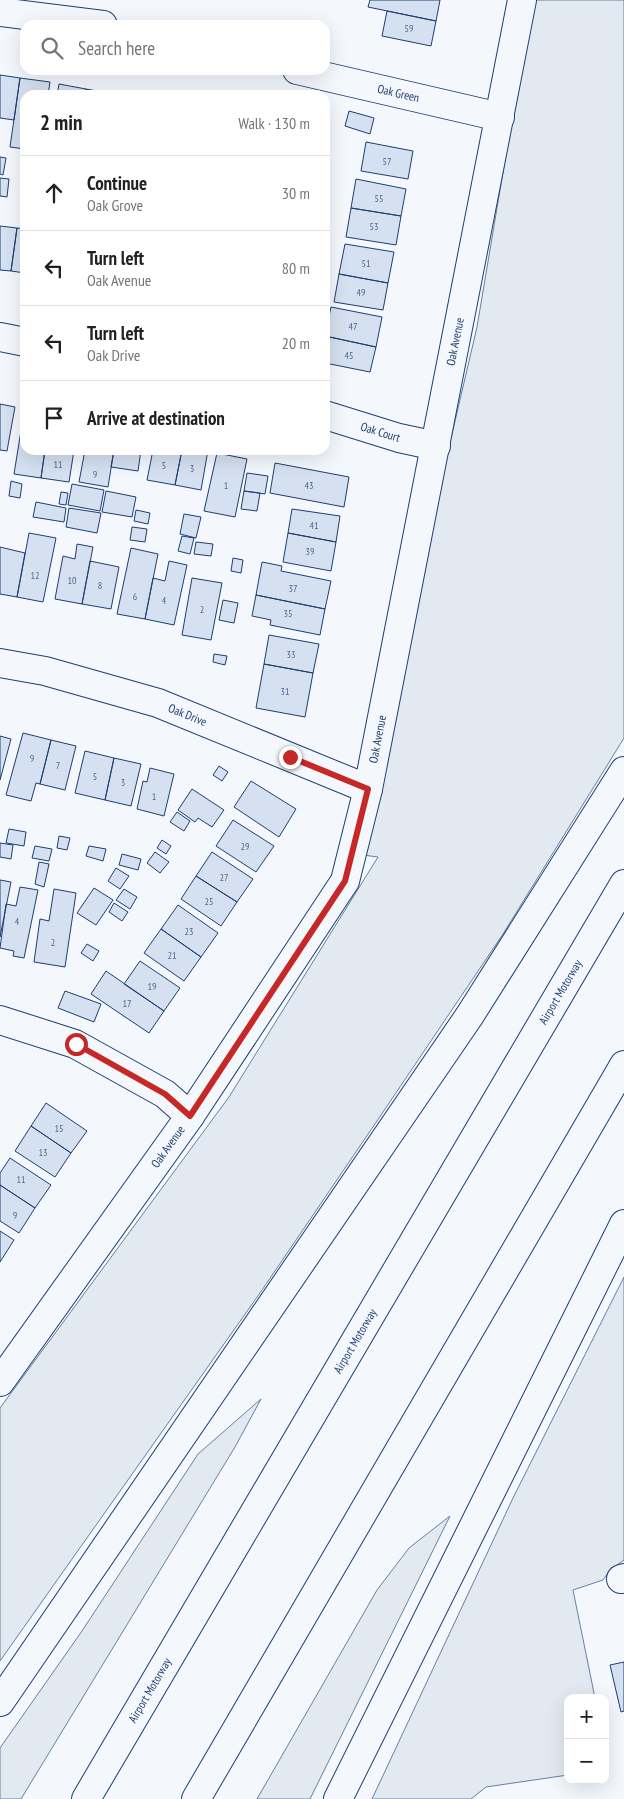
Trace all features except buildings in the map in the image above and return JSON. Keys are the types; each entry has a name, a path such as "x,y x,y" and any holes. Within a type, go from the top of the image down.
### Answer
{"main road":[{"name":"Oak Avenue","path":"0,1382 190,1116 345,881 368,789 522,0"},
{"path":"0,12 63,20"},
{"name":"Oak Green","path":"319,75 500,117"},
{"path":"0,337 20,341"},
{"name":"Oak Court","path":"330,417 399,438 436,446"},
{"name":"Oak Drive","path":"0,664 45,671 158,703 368,789"},
{"path":"0,1702 470,1015 624,771"},
{"name":"Airport Motorway","path":"86,1799 624,884"},
{"path":"0,1020 76,1044 165,1094 190,1116"},
{"path":"196,1799 624,1065"},
{"path":"338,1799 624,1224"}],"shaded area":[{"path":"532,0 624,0 624,738 503,934 379,1118 260,1293 0,1661 0,1408 229,1097 378,857 363,855 445,464 477,327"},
{"path":"624,1277 624,1560 610,1570 603,1580 573,1590 594,1694 564,1694 564,1776 486,1787 471,1799 372,1799 513,1498"},
{"path":"261,1399 235,1447 21,1799 0,1799 0,1748 82,1631 198,1454"},
{"path":"450,1516 310,1799 257,1799 377,1590 409,1548"}],"route":[{"path":"76,1044 165,1094 190,1116 345,881 368,789 290,757"}]}
